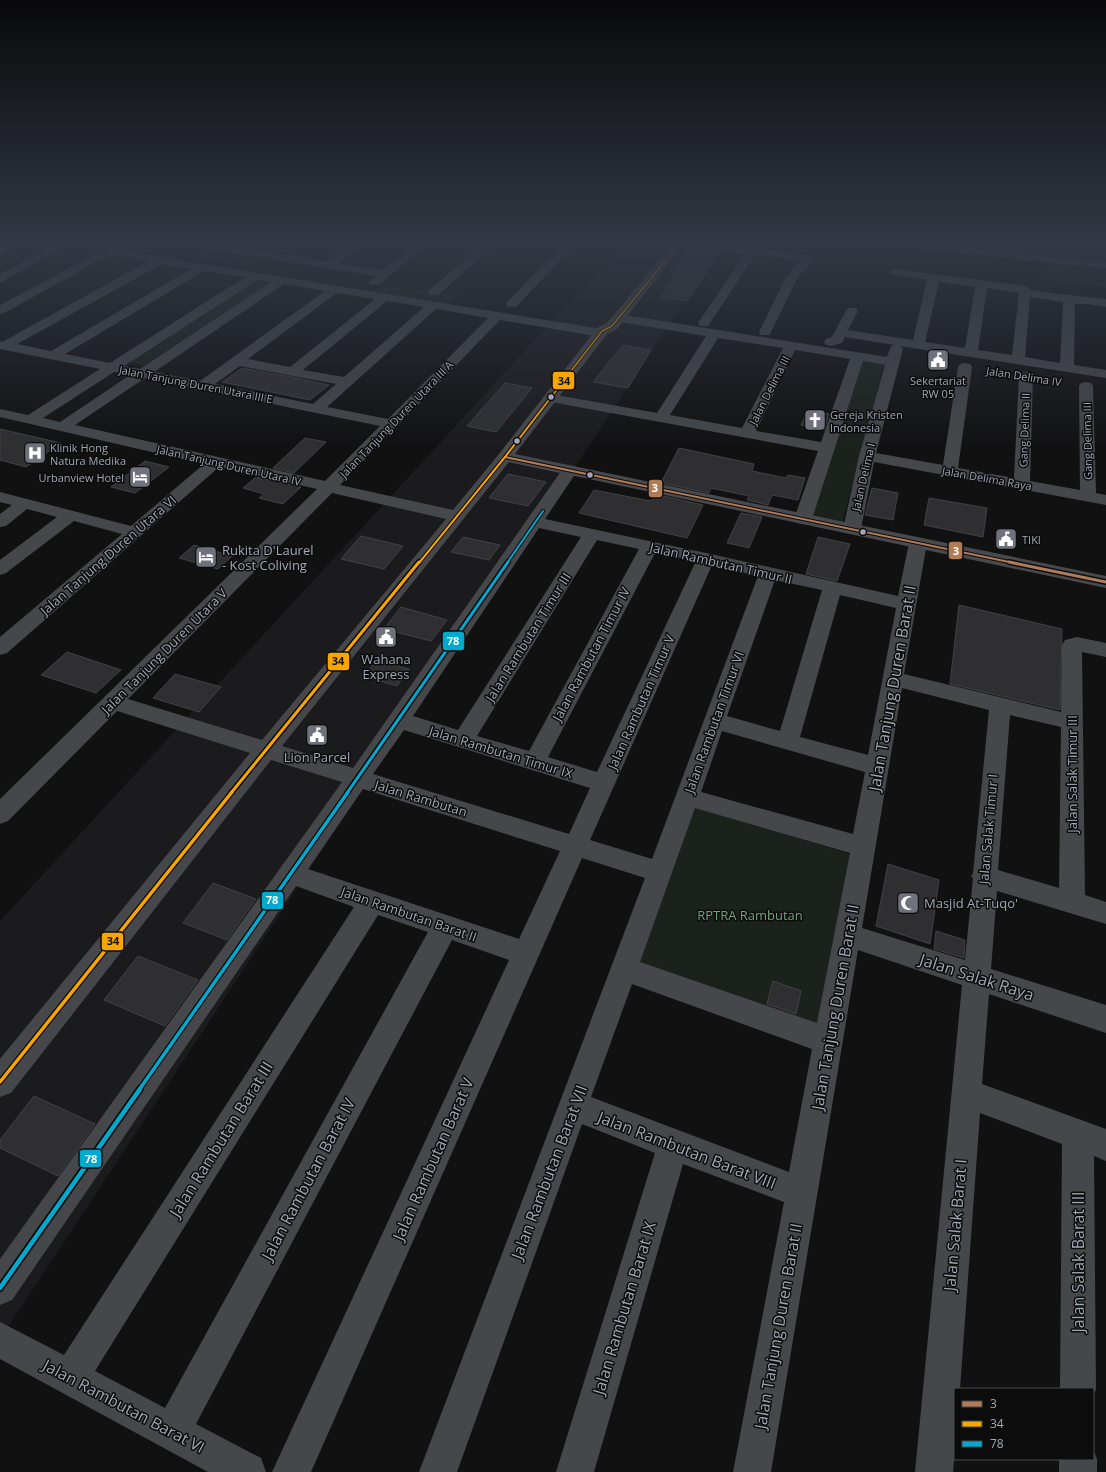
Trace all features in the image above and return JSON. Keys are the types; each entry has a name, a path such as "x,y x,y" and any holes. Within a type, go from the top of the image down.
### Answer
{"main road":[{"path":"615,313 505,457 1106,582"},
{"path":"609,321 617,313"}],"street":[{"path":"2,346 63,313"},
{"path":"52,356 125,313"},
{"path":"30,420 198,313"},
{"path":"63,427 233,313"},
{"path":"203,386 303,313"},
{"path":"292,372 366,313"},
{"path":"316,409 419,313"},
{"name":"Jalan Tanjung Duren Utara III A","path":"329,487 391,424 494,313"},
{"path":"531,313 714,334 858,357 898,354"},
{"path":"704,323 711,313"},
{"path":"765,332 775,313"},
{"path":"837,337 851,313"},
{"path":"918,345 926,313"},
{"path":"971,353 977,313"},
{"path":"1018,360 1024,313"},
{"path":"1067,368 1069,313"},
{"path":"609,321 704,323 765,332 837,337 898,354"},
{"path":"662,418 714,334"},
{"name":"Jalan Delima IV","path":"898,354 918,345 1106,374"},
{"name":"Jalan Tanjung Duren Utara III E","path":"2,346 391,424"},
{"name":"Jalan Delima III","path":"747,434 791,346"},
{"name":"Jalan Delima I","path":"852,529 867,456 898,354"},
{"path":"802,519 858,357"},
{"path":"237,361 346,382"},
{"name":"Jalan Delima IV","path":"950,471 958,366 981,369"},
{"name":"Jalan Delima IV","path":"1011,374 1034,378"},
{"name":"Gang Delima II","path":"1022,484 1034,378"},
{"name":"Gang Delima III","path":"1085,385 1088,496"},
{"path":"551,398 826,448"},
{"name":"Jalan Tanjung Duren Utara IV","path":"0,414 458,516"},
{"name":"Jalan Delima Raya","path":"867,456 1106,500"},
{"path":"0,1082 266,750 505,457"},
{"name":"Jalan Tanjung Duren Utara VI","path":"0,648 216,462"},
{"path":"0,1288 399,720 536,522 570,470"},
{"name":"Jalan Tanjung Duren Utara V","path":"0,814 329,487"},
{"path":"0,497 135,532"},
{"path":"0,522 25,503"},
{"path":"0,569 71,515"},
{"name":"Jalan Rambutan Timur II","path":"536,522 706,558 906,604"},
{"name":"Jalan Rambutan Timur III","path":"463,740 592,534"},
{"name":"Jalan Tanjung Duren Barat II","path":"752,1472 918,543"},
{"name":"Jalan Rambutan Timur IV","path":"534,762 649,547"},
{"name":"Jalan Rambutan Timur V","path":"575,846 706,558"},
{"name":"Jalan Rambutan Timur VI","path":"660,872 768,573"},
{"path":"788,741 832,588"},
{"name":"Jalan Salak Timur III","path":"1072,903 1072,645 1077,644 1106,650"},
{"path":"894,679 1000,706 1072,722"},
{"name":"Jalan Rambutan","path":"112,702 660,872"},
{"name":"Jalan Salak Timur I","path":"976,978 1000,706"},
{"name":"Jalan Rambutan Timur IX","path":"399,720 604,783"},
{"path":"715,721 878,767"},
{"path":"688,797 864,847"},
{"name":"Jalan Rambutan Barat V","path":"291,1472 575,846"},
{"name":"Jalan Rambutan Barat VII","path":"438,1472 660,872"},
{"name":"Jalan Rambutan Barat II","path":"291,874 526,954"},
{"path":"984,876 1106,913"},
{"name":"Jalan Rambutan Barat III","path":"70,1378 372,901"},
{"name":"Jalan Rambutan Barat IV","path":"172,1432 445,927"},
{"name":"Jalan Salak Raya","path":"847,935 1106,1020"},
{"path":"625,969 829,1041"},
{"name":"Jalan Salak Barat I","path":"934,1472 976,978"},
{"path":"967,1093 1092,1140"},
{"name":"Jalan Rambutan Barat VIII","path":"574,1106 801,1193"},
{"name":"Jalan Salak Barat III","path":"1078,1388 1092,1140"},
{"name":"Jalan Rambutan Barat IX","path":"575,1472 673,1145"},
{"name":"Jalan Rambutan Barat VI","path":"0,1340 247,1472"},
{"path":"1078,1460 1078,1472"}],"shaded area":[{"path":"560,313 677,313 0,1339 0,921"}],"green space":[{"path":"204,313 228,313 148,366 128,362"},
{"path":"863,361 884,365 842,524 812,518"},
{"name":"RPTRA Rambutan","path":"693,806 853,855 816,1032 634,966"}],"building":[{"path":"623,345 651,350 628,388 593,382"},
{"path":"242,368 329,385 310,400 222,382"},
{"path":"505,383 532,388 496,432 467,426"},
{"name":"Gereja Kristen Indonesia","path":"808,410 829,414 824,430 801,425"},
{"path":"0,429 61,443 26,467 0,460"},
{"path":"305,438 326,442 294,473 273,468"},
{"path":"679,448 754,464 752,471 786,478 788,475 805,478 798,500 772,495 768,505 747,500 749,496 711,488 709,493 661,483"},
{"name":"Urbanview Hotel","path":"145,461 169,467 135,493 111,487"},
{"path":"508,474 546,482 528,506 489,498"},
{"path":"256,477 301,487 283,504 259,498 264,494 243,488"},
{"path":"872,488 898,493 893,520 865,515"},
{"path":"594,490 651,501 655,494 703,505 687,538 579,513"},
{"path":"929,498 987,508 983,537 924,525"},
{"path":"741,513 762,517 749,548 727,543"},
{"path":"361,536 403,546 384,569 341,559"},
{"path":"463,537 500,545 489,560 451,552"},
{"path":"818,537 850,544 837,581 806,574"},
{"name":"Rukita D'Laurel - Kost Coliving","path":"194,545 232,556 218,569 179,558"},
{"path":"959,605 1062,629 1060,710 950,684"},
{"path":"401,607 447,620 431,641 384,629"},
{"path":"67,652 121,670 96,693 41,675"},
{"path":"377,660 409,669 397,686 364,676"},
{"path":"175,674 221,687 199,712 153,698"},
{"name":"Masjid At-Tuqo'","path":"888,864 939,880 930,944 876,926"},
{"path":"213,883 256,899 227,940 183,923"},
{"path":"936,931 965,940 964,958 934,949"},
{"path":"138,956 198,980 165,1026 104,1000"},
{"path":"773,981 801,991 796,1014 767,1004"},
{"path":"34,1096 95,1124 58,1176 0,1148 0,1140"}],"transit line":[{"name":"34","path":"0,1082 266,750 505,457 602,331 612,326 623,313"},
{"name":"3","path":"505,457 1106,582"},
{"name":"78","path":"0,1288 399,720 543,511"}],"place":[{"name":"Sekertariat RW 05","path":"938,360"},
{"name":"Gereja Kristen Indonesia","path":"815,420"},
{"name":"Klinik Hong Natura Medika","path":"35,453"},
{"name":"Urbanview Hotel","path":"140,477"},
{"name":"TIKI","path":"1006,539"},
{"name":"Rukita D'Laurel - Kost Coliving","path":"206,557"},
{"name":"Wahana Express","path":"386,637"},
{"name":"Lion Parcel","path":"317,735"},
{"name":"Masjid At-Tuqo'","path":"908,903"}]}
